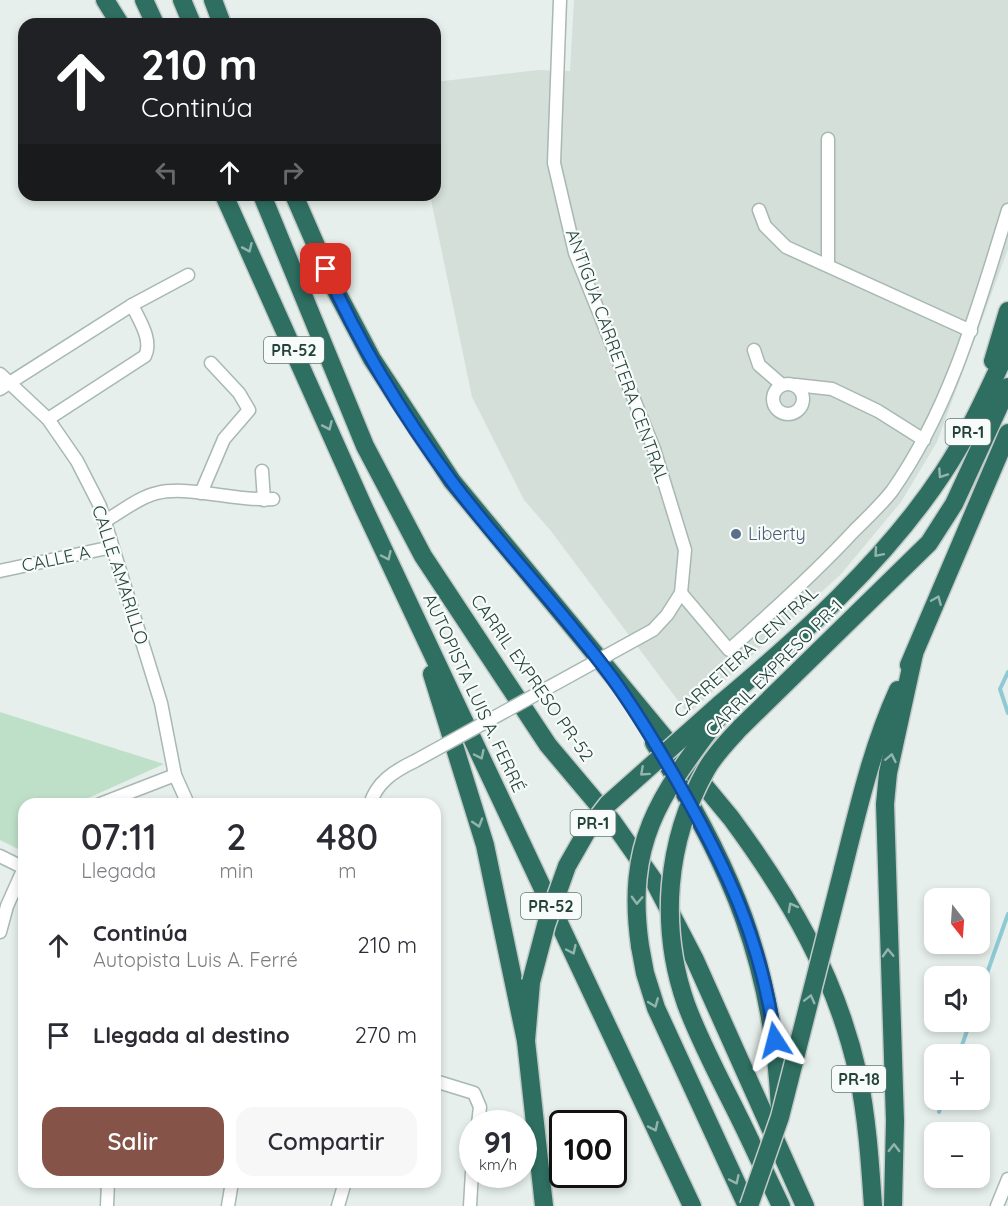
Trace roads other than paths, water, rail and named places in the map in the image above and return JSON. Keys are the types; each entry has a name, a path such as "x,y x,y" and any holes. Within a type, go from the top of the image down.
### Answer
{"highway":[{"path":"105,0 116,18"},
{"path":"144,0 152,18"},
{"path":"182,0 190,18"},
{"path":"213,0 220,18"},
{"path":"221,0 226,18"},
{"name":"AUTOPISTA LUIS A. FERRÉ","path":"226,201 410,607 692,1206"},
{"name":"CARRIL EXPRESO PR-52","path":"264,201 365,446 423,556 548,745 612,820 654,881 695,960 804,1206"},
{"path":"297,201 334,287 372,359 405,411 452,481 614,680 708,835 747,920 772,1019 780,1117"},
{"path":"975,418 1008,311"},
{"name":"CARRETERA CENTRAL","path":"544,1206 526,1041 531,982 546,925 564,876 587,831 608,804 719,711 751,678 844,592 916,510 942,475 975,418 1008,348"},
{"name":"CARRIL EXPRESO PR-1","path":"781,1206 686,1002 672,937 670,902 675,851 692,800 714,758 740,728 928,543 954,504 1008,389"},
{"name":"PR-1","path":"748,1206 780,1117 862,791 888,712 1008,433"},
{"path":"410,607 485,845 526,1041"},
{"path":"893,1206 895,1121 885,804 888,773 914,654"},
{"name":"PR-18","path":"614,680 731,818 773,875 819,958 847,1033 858,1074 873,1206"},
{"path":"719,711 669,785 648,827 637,898 640,946 645,973 656,1008 748,1206"}],"street":[{"name":"ANTIGUA CARRETERA CENTRAL","path":"373,798 380,784 396,770 652,630 667,615 681,593 685,550 654,449 575,253 554,163 560,0"},
{"path":"828,139 828,265"},
{"path":"759,210 765,226 786,247 971,331"},
{"path":"681,593 729,650 835,552 890,493 924,440 971,331 1008,210"},
{"path":"3,382 188,274"},
{"path":"48,419 145,356 149,349 146,335 132,305"},
{"path":"754,350 759,365 782,385 832,389 878,411 924,440"},
{"path":"201,493 224,439 249,411 239,393 212,363"},
{"name":"CALLE AMARILLO","path":"3,382 48,419 77,461 105,521 111,547 161,704 175,775 185,798"},
{"path":"782,385 775,392 773,402 778,410 788,414 798,411 803,403 803,393 796,386"},
{"path":"105,521 159,492 201,493 251,501 269,500 262,471"},
{"name":"CALLE A","path":"0,571 111,547"},
{"path":"116,798 175,775"},
{"path":"0,856 18,865"},
{"path":"0,932 7,906 18,881"},
{"path":"441,1082 469,1089 474,1093 480,1110"},
{"path":"997,1206 1008,1179"},
{"path":"107,1206 108,1188"},
{"path":"228,1206 231,1188"},
{"path":"338,1206 343,1188"},
{"path":"470,1206 471,1188"}],"waterway":[{"path":"1008,672 1000,689 1008,713"},
{"path":"990,966 1008,914"},
{"path":"962,1044 967,1032"}],"place":[{"name":"Liberty","path":"736,534"}]}
